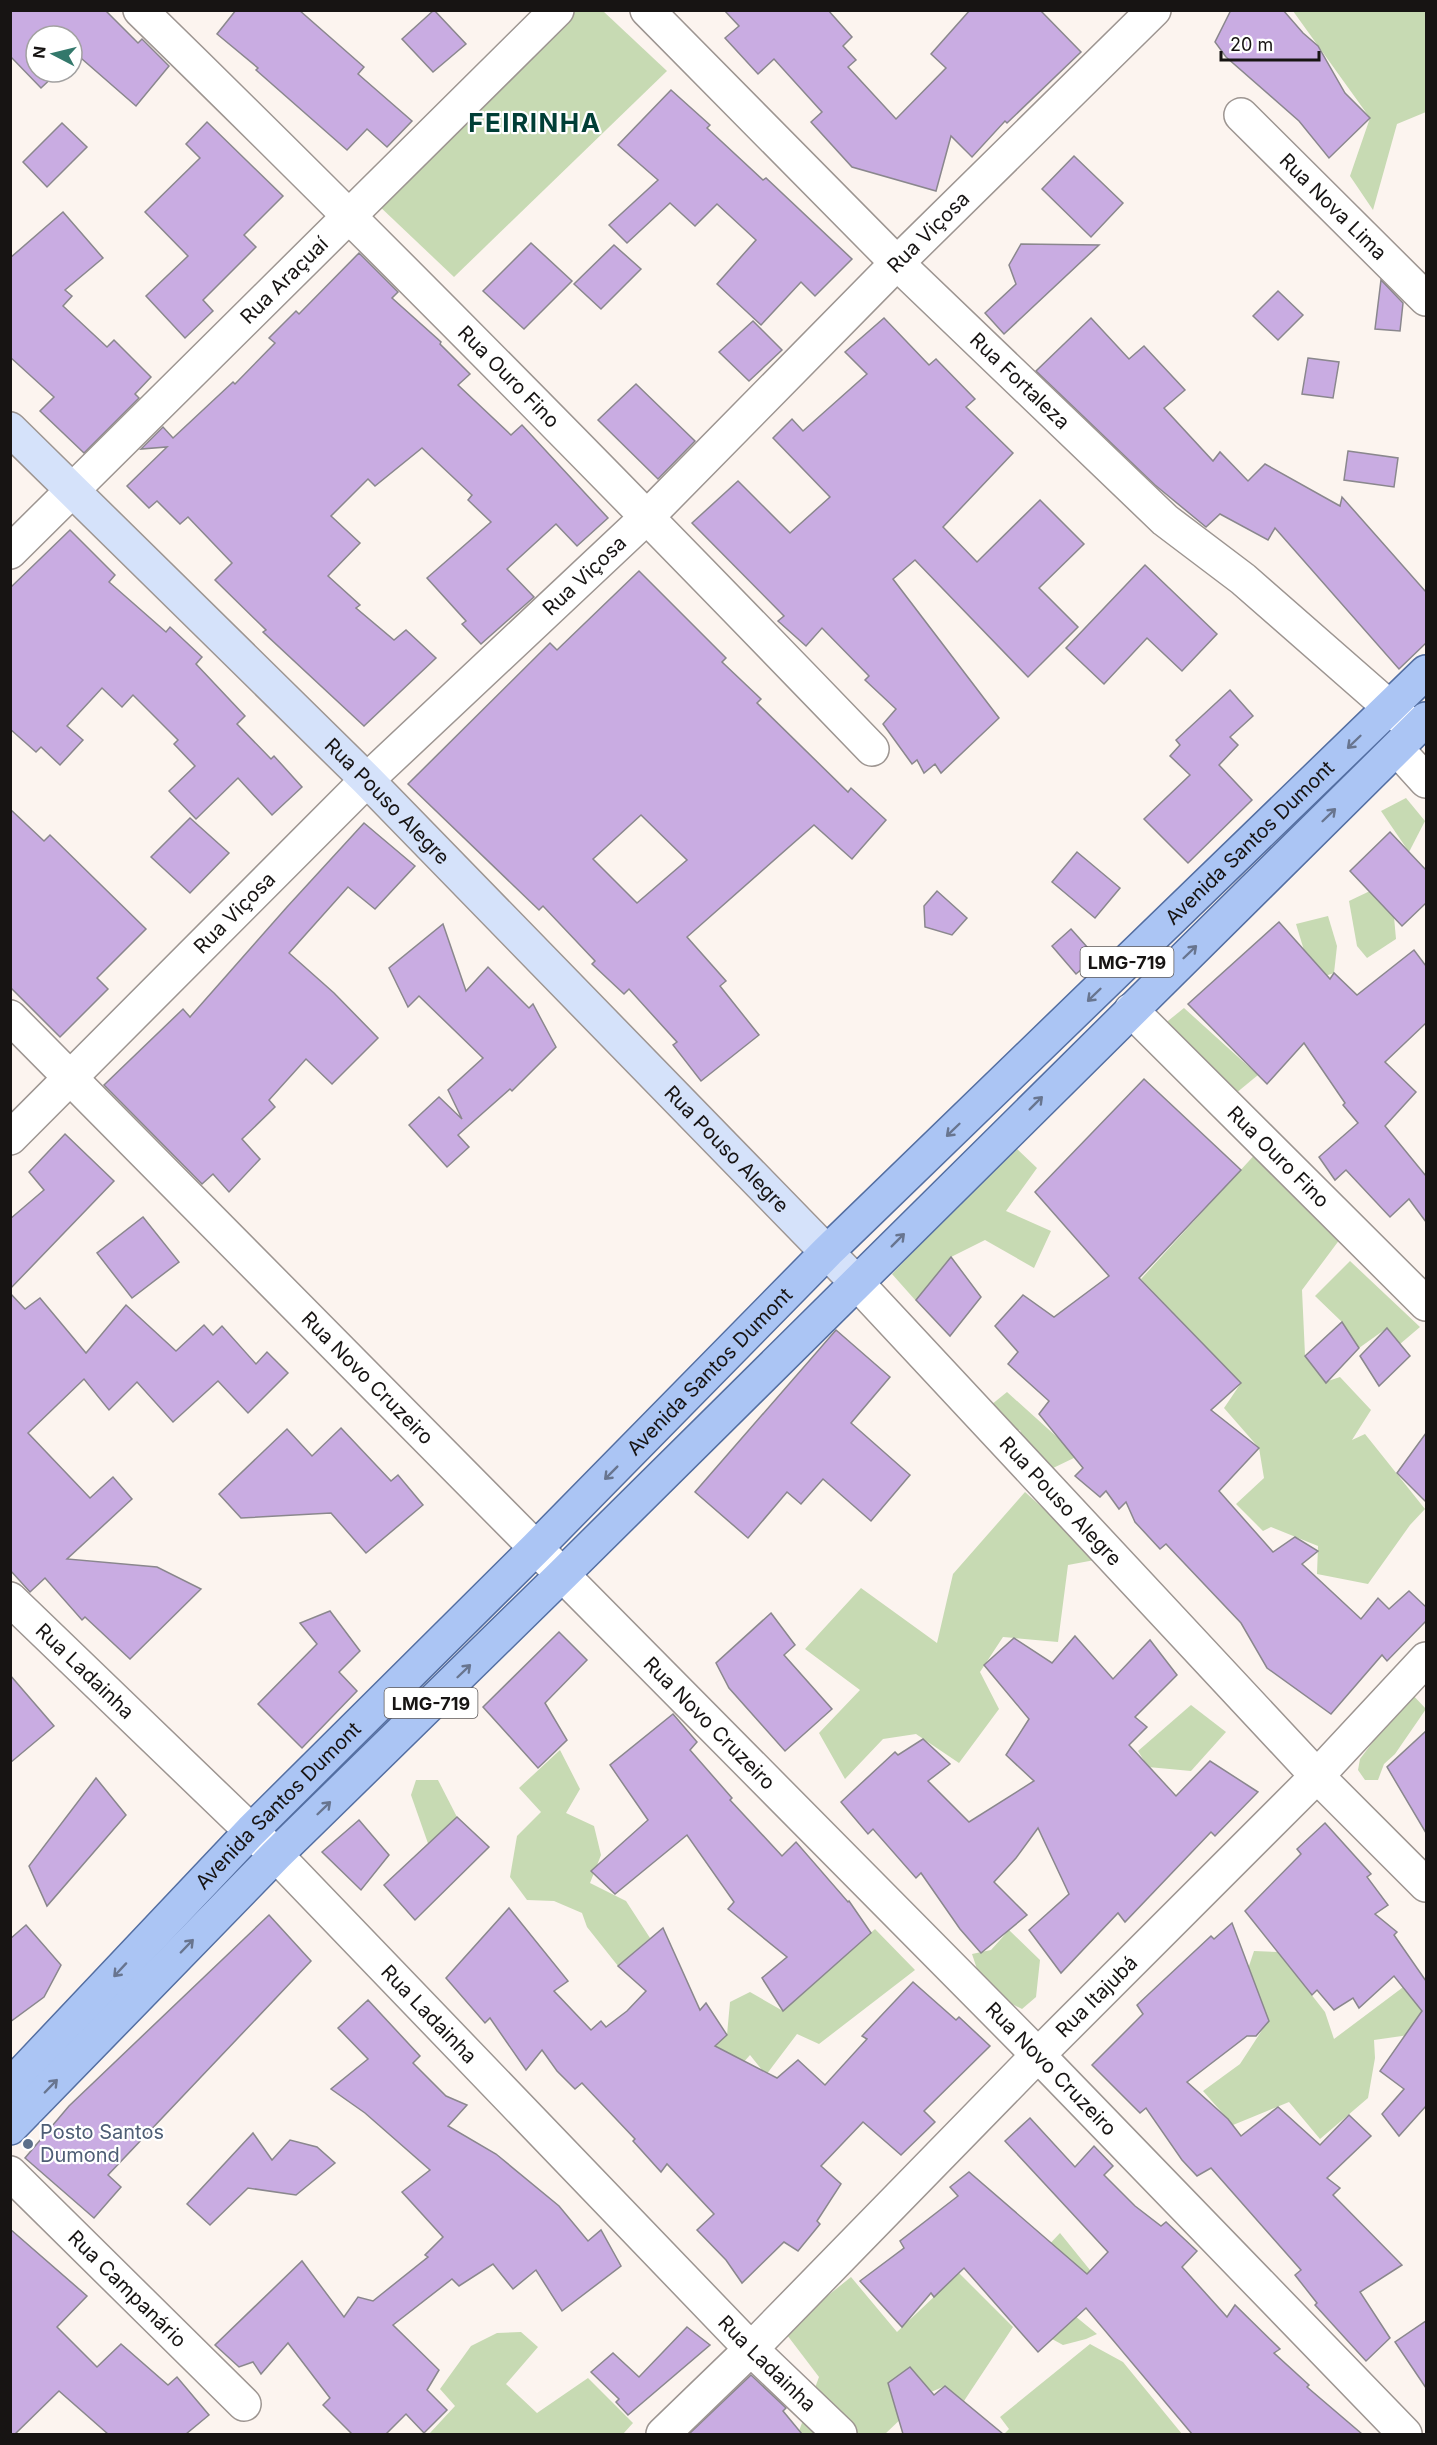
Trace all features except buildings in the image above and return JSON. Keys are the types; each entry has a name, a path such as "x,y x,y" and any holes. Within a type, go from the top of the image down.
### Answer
{"main road":[{"name":"Rua Pouso Alegre","path":"10,429 366,780 856,1282"},
{"name":"Avenida Santos Dumont","path":"10,2086 251,1831 536,1548 828,1251 1426,672"},
{"name":"Avenida Santos Dumont","path":"10,2128 276,1855 1413,732"}],"street":[{"name":"Rua Ouro Fino","path":"140,10 351,215 648,516 872,749"},
{"name":"Rua Araçuaí","path":"10,552 557,10"},
{"name":"Rua Fortaleza","path":"647,10 897,263 1165,520 1243,579 1391,706 1413,732 1426,781"},
{"name":"Rua Viçosa","path":"10,1138 366,780 648,516 897,263 1154,10"},
{"name":"Rua Nova Lima","path":"1241,115 1426,298"},
{"name":"Rua Ouro Fino","path":"1131,1010 1426,1304"},
{"name":"Rua Novo Cruzeiro","path":"10,1017 1038,2055 1406,2434"},
{"name":"Rua Pouso Alegre","path":"856,1282 1317,1776 1426,1885"},
{"name":"Rua Ladainha","path":"10,1599 276,1855 751,2349 840,2434"},
{"name":"Rua Itajubá","path":"663,2434 751,2349 1038,2055 1317,1776 1426,1659"},
{"name":"Rua Campanário","path":"10,2173 244,2404"}],"green space":[{"path":"574,11 603,11 667,71 454,277 376,203"},
{"path":"1293,11 1426,11 1426,112 1397,124 1373,210 1350,176 1370,118"},
{"path":"1406,798 1425,821 1409,852 1381,811"},
{"path":"1370,891 1394,917 1396,939 1367,958 1357,946 1349,901"},
{"path":"1328,916 1337,946 1334,973 1313,980 1296,924"},
{"path":"1184,1008 1258,1075 1224,1103 1163,1025"},
{"path":"1014,1146 1037,1168 1006,1211 1051,1231 1034,1268 985,1240 951,1257 916,1301 892,1274"},
{"path":"1259,1150 1343,1235 1302,1290 1305,1355 1325,1382 1340,1377 1371,1410 1352,1440 1365,1434 1425,1509 1410,1525 1368,1584 1317,1574 1318,1546 1271,1527 1263,1531 1236,1504 1264,1478 1259,1448 1224,1408 1241,1383 1141,1279"},
{"path":"1350,1261 1420,1327 1400,1344 1387,1328 1359,1348 1342,1322 1315,1296"},
{"path":"1007,1392 1078,1456 1049,1470 1025,1446 1020,1430 1004,1429 991,1405"},
{"path":"1025,1492 1100,1559 1068,1565 1058,1642 1003,1637 980,1672 999,1709 959,1763 916,1734 883,1739 845,1779 819,1733 860,1690 805,1649 861,1588 937,1643 953,1574"},
{"path":"1410,1692 1426,1709 1395,1754 1384,1764 1378,1780 1365,1780 1358,1770 1360,1759"},
{"path":"1191,1705 1226,1732 1191,1771 1148,1767 1138,1751"},
{"path":"560,1750 580,1789 566,1813 594,1826 601,1855 590,1883 626,1901 650,1938 618,1966 587,1927 582,1913 554,1901 527,1900 510,1877 517,1836 541,1812 519,1788"},
{"path":"416,1780 438,1780 457,1817 431,1852 411,1795"},
{"path":"875,1929 915,1970 819,2044 797,2034 766,2075 750,2055 711,2099 690,2068 727,2035 730,2002 750,1992 783,2011"},
{"path":"1009,1930 1040,1960 1036,1997 1022,2009 984,1990 972,1954 991,1950"},
{"path":"1254,1951 1278,1952 1325,2012 1334,2039 1418,1976 1423,2033 1374,2040 1375,2058 1368,2098 1320,2139 1289,2102 1233,2125 1203,2091 1240,2064 1268,2021 1248,1969"},
{"path":"1060,2233 1094,2275 1064,2307 1097,2334 1063,2345 1041,2333 1030,2265"},
{"path":"959,2273 1013,2327 964,2401 945,2386 931,2392 910,2367 890,2389 894,2404 906,2414 885,2434 803,2434 799,2431 819,2377 784,2331 851,2277 897,2332"},
{"path":"521,2332 538,2347 506,2384 537,2413 588,2378 633,2423 623,2434 429,2434 455,2406 440,2389 471,2346 497,2333"},
{"path":"1090,2344 1123,2362 1182,2434 1004,2434 1009,2429 1000,2417"}],"place":[{"name":"Posto Santos Dumond","path":"28,2144"}],"district":[{"name":"FEIRINHA","path":"535,122"}]}
